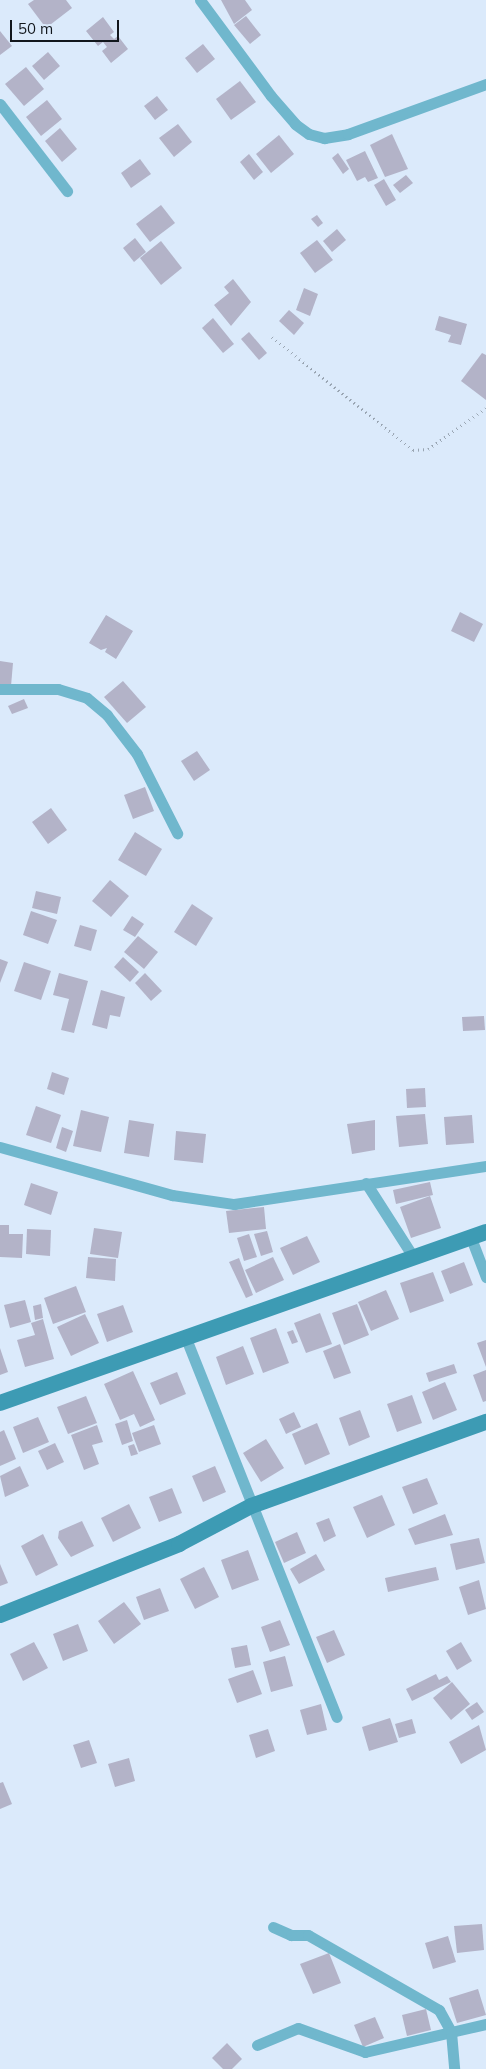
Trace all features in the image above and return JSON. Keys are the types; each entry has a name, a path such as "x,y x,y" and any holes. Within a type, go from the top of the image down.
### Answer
{"street":[{"path":"200,0 271,96 295,124 309,134 324,138 348,134 486,84"},
{"path":"0,104 68,191"},
{"path":"0,689 58,690 87,698 107,714 137,754 177,833"},
{"path":"0,1147 172,1195 234,1204 486,1166"},
{"path":"366,1183 414,1258"},
{"path":"0,1403 186,1336 479,1235 486,1277"},
{"path":"186,1336 251,1506 336,1717"},
{"path":"0,1615 179,1544 251,1506 486,1422"},
{"path":"273,1926 291,1935 308,1935 439,2010 451,2032 454,2069"},
{"path":"257,2045 298,2028 365,2052 486,2024"}],"path":[{"path":"272,337 413,450 428,449 486,408"}],"building":[{"path":"34,0 66,0 72,8 46,28 28,4"},
{"path":"221,0 245,0 252,10 234,24"},
{"path":"246,16 261,35 250,44 234,25"},
{"path":"103,17 114,32 110,35 114,39 118,36 128,49 111,63 102,51 107,47 103,42 98,46 86,31"},
{"path":"0,31 12,46 0,55"},
{"path":"203,44 215,59 197,73 185,58"},
{"path":"48,52 60,66 44,80 32,66"},
{"path":"26,67 44,89 24,106 5,84"},
{"path":"240,81 256,102 231,120 216,99"},
{"path":"157,96 168,110 155,120 144,106"},
{"path":"47,100 62,119 41,136 26,117"},
{"path":"178,124 192,142 174,157 159,138"},
{"path":"60,128 77,149 62,162 45,141"},
{"path":"392,134 408,169 385,177 370,145"},
{"path":"279,135 294,154 271,173 256,154"},
{"path":"365,151 378,178 368,182 365,177 357,181 346,160"},
{"path":"338,153 349,169 343,174 332,158"},
{"path":"249,154 263,172 254,180 240,162"},
{"path":"140,159 151,174 131,188 121,173"},
{"path":"406,175 413,183 400,193 393,185"},
{"path":"384,179 396,200 386,206 374,185"},
{"path":"161,205 175,223 150,242 136,224"},
{"path":"317,215 323,223 318,227 311,219"},
{"path":"337,229 346,240 332,252 323,241"},
{"path":"135,238 146,252 134,262 123,248"},
{"path":"317,240 333,260 315,273 300,253"},
{"path":"161,241 182,268 161,285 140,258"},
{"path":"233,279 251,302 231,326 214,305 229,293 224,287"},
{"path":"304,288 318,294 310,316 296,310"},
{"path":"289,310 304,323 294,335 279,321"},
{"path":"439,316 467,324 461,345 448,342 451,335 435,330"},
{"path":"213,318 234,344 223,353 202,328"},
{"path":"249,332 267,353 259,360 241,339"},
{"path":"482,353 486,355 486,400 461,381"},
{"path":"460,612 483,624 474,642 451,631"},
{"path":"106,615 133,631 116,659 105,652 107,648 101,650 89,643"},
{"path":"0,661 13,663 11,686 0,685"},
{"path":"123,681 146,707 127,723 104,697"},
{"path":"24,699 28,708 12,714 8,706"},
{"path":"197,751 210,770 194,781 181,761"},
{"path":"145,787 154,811 133,819 124,795"},
{"path":"51,808 67,830 48,844 32,822"},
{"path":"135,832 162,849 146,876 118,860"},
{"path":"110,880 129,896 111,917 92,901"},
{"path":"36,891 61,897 57,914 32,908"},
{"path":"192,904 213,918 196,946 174,932"},
{"path":"31,911 57,920 48,944 23,935"},
{"path":"132,916 144,924 135,937 123,930"},
{"path":"80,925 97,930 91,951 74,946"},
{"path":"138,936 158,952 144,969 124,952"},
{"path":"123,957 139,972 130,982 114,967"},
{"path":"0,959 8,962 0,983"},
{"path":"24,962 51,971 41,1000 14,991"},
{"path":"59,973 88,981 74,1033 61,1030 69,999 53,995"},
{"path":"145,973 162,991 151,1001 135,983"},
{"path":"101,990 125,997 120,1017 110,1015 107,1029 92,1025"},
{"path":"484,1016 485,1030 463,1031 462,1017"},
{"path":"52,1072 69,1078 64,1095 47,1089"},
{"path":"425,1088 426,1107 407,1108 406,1089"},
{"path":"36,1106 61,1115 51,1143 26,1135"},
{"path":"81,1110 109,1117 101,1152 73,1146"},
{"path":"425,1114 428,1144 399,1147 396,1116"},
{"path":"472,1115 474,1143 446,1145 444,1117"},
{"path":"129,1120 154,1124 149,1157 124,1153"},
{"path":"375,1120 375,1150 352,1154 347,1124"},
{"path":"62,1127 73,1131 66,1152 56,1148"},
{"path":"176,1131 206,1134 203,1163 174,1160"},
{"path":"430,1182 433,1195 396,1204 393,1190"},
{"path":"31,1183 58,1192 51,1215 24,1205"},
{"path":"430,1196 441,1228 411,1238 400,1207"},
{"path":"264,1207 266,1229 229,1233 226,1211"},
{"path":"0,1225 9,1225 9,1234 23,1234 22,1258 0,1257"},
{"path":"94,1228 122,1232 118,1258 90,1254"},
{"path":"27,1229 51,1230 50,1256 26,1254"},
{"path":"267,1231 273,1252 261,1256 254,1234"},
{"path":"249,1234 257,1257 244,1261 237,1238"},
{"path":"307,1236 320,1262 293,1275 280,1248"},
{"path":"88,1257 116,1259 115,1281 86,1278"},
{"path":"273,1257 284,1280 256,1293 245,1270"},
{"path":"239,1258 253,1295 246,1298 229,1262"},
{"path":"464,1262 473,1285 450,1294 441,1271"},
{"path":"433,1272 444,1301 410,1313 400,1283"},
{"path":"76,1286 86,1312 53,1324 44,1298"},
{"path":"386,1290 399,1319 371,1331 358,1302"},
{"path":"25,1300 31,1322 10,1328 4,1305"},
{"path":"41,1304 43,1318 35,1320 33,1306"},
{"path":"357,1304 369,1335 344,1345 332,1313"},
{"path":"123,1305 133,1332 107,1342 97,1314"},
{"path":"320,1313 332,1344 306,1353 294,1323"},
{"path":"85,1314 99,1343 71,1356 57,1327"},
{"path":"43,1319 54,1359 25,1367 17,1340 35,1335 31,1323"},
{"path":"276,1328 289,1363 263,1373 250,1338"},
{"path":"293,1330 298,1342 292,1344 287,1332"},
{"path":"486,1340 486,1367 477,1343"},
{"path":"340,1344 351,1373 334,1379 323,1351"},
{"path":"243,1346 254,1374 226,1385 216,1357"},
{"path":"0,1348 8,1372 0,1375"},
{"path":"454,1364 457,1373 429,1382 426,1373"},
{"path":"486,1370 486,1401 483,1402 473,1375"},
{"path":"133,1371 155,1420 140,1427 134,1414 120,1420 104,1384"},
{"path":"177,1372 186,1394 160,1405 150,1383"},
{"path":"445,1382 457,1410 433,1420 422,1392"},
{"path":"412,1395 422,1423 397,1432 387,1404"},
{"path":"86,1396 97,1423 68,1434 57,1407"},
{"path":"360,1410 370,1437 349,1446 339,1418"},
{"path":"294,1412 301,1427 286,1434 279,1419"},
{"path":"38,1417 49,1442 23,1453 13,1427"},
{"path":"127,1420 133,1441 122,1445 115,1424"},
{"path":"317,1423 330,1454 305,1465 292,1434"},
{"path":"97,1425 103,1442 92,1445 99,1464 84,1470 71,1435"},
{"path":"154,1425 161,1444 139,1452 132,1433"},
{"path":"4,1430 16,1459 0,1466 0,1432"},
{"path":"266,1439 284,1468 261,1482 243,1453"},
{"path":"55,1443 64,1462 47,1470 38,1451"},
{"path":"134,1444 138,1454 131,1456 128,1446"},
{"path":"20,1466 29,1486 5,1497 0,1476"},
{"path":"215,1466 226,1492 203,1502 192,1476"},
{"path":"427,1478 438,1504 413,1514 402,1487"},
{"path":"172,1488 182,1513 159,1522 149,1497"},
{"path":"382,1495 395,1525 367,1538 353,1507"},
{"path":"129,1504 141,1528 113,1542 101,1518"},
{"path":"445,1514 453,1535 415,1545 408,1529"},
{"path":"329,1518 336,1536 324,1542 316,1523"},
{"path":"82,1521 94,1546 71,1557 58,1538 59,1531"},
{"path":"297,1532 306,1553 284,1563 275,1542"},
{"path":"43,1534 58,1565 36,1576 21,1546"},
{"path":"479,1538 485,1563 456,1570 450,1544"},
{"path":"248,1550 259,1580 232,1590 221,1560"},
{"path":"316,1554 325,1570 299,1584 290,1569"},
{"path":"0,1564 8,1583 0,1586"},
{"path":"204,1567 219,1597 195,1609 180,1579"},
{"path":"436,1567 439,1580 388,1592 385,1578"},
{"path":"479,1580 486,1609 468,1615 459,1587"},
{"path":"160,1588 169,1611 144,1620 136,1597"},
{"path":"124,1602 141,1624 114,1644 98,1621"},
{"path":"280,1620 290,1645 270,1652 261,1627"},
{"path":"78,1624 88,1651 63,1661 53,1634"},
{"path":"334,1630 345,1655 327,1663 316,1637"},
{"path":"34,1642 48,1668 23,1681 10,1654"},
{"path":"461,1642 472,1661 457,1670 446,1651"},
{"path":"247,1645 251,1665 235,1668 231,1648"},
{"path":"285,1656 293,1686 271,1692 263,1662"},
{"path":"253,1670 262,1694 237,1703 228,1679"},
{"path":"436,1674 439,1680 447,1676 451,1682 412,1701 406,1689"},
{"path":"452,1682 470,1704 451,1720 433,1698"},
{"path":"477,1702 484,1712 472,1720 465,1710"},
{"path":"321,1704 327,1730 307,1735 300,1710"},
{"path":"390,1718 398,1742 369,1751 362,1727"},
{"path":"412,1719 416,1733 399,1738 395,1724"},
{"path":"479,1725 486,1750 461,1764 449,1742"},
{"path":"268,1729 275,1751 256,1758 249,1735"},
{"path":"89,1740 97,1763 81,1768 73,1745"},
{"path":"129,1758 135,1781 115,1787 108,1764"},
{"path":"3,1782 12,1804 0,1809 0,1783"},
{"path":"482,1924 484,1950 457,1953 454,1926"},
{"path":"448,1936 456,1962 433,1969 425,1943"},
{"path":"329,1953 341,1983 313,1994 300,1964"},
{"path":"478,1989 486,2015 457,2023 449,1998"},
{"path":"426,2009 431,2030 407,2036 402,2015"},
{"path":"375,2017 384,2038 363,2047 354,2025"},
{"path":"227,2043 242,2059 232,2069 223,2069 212,2058"}]}
